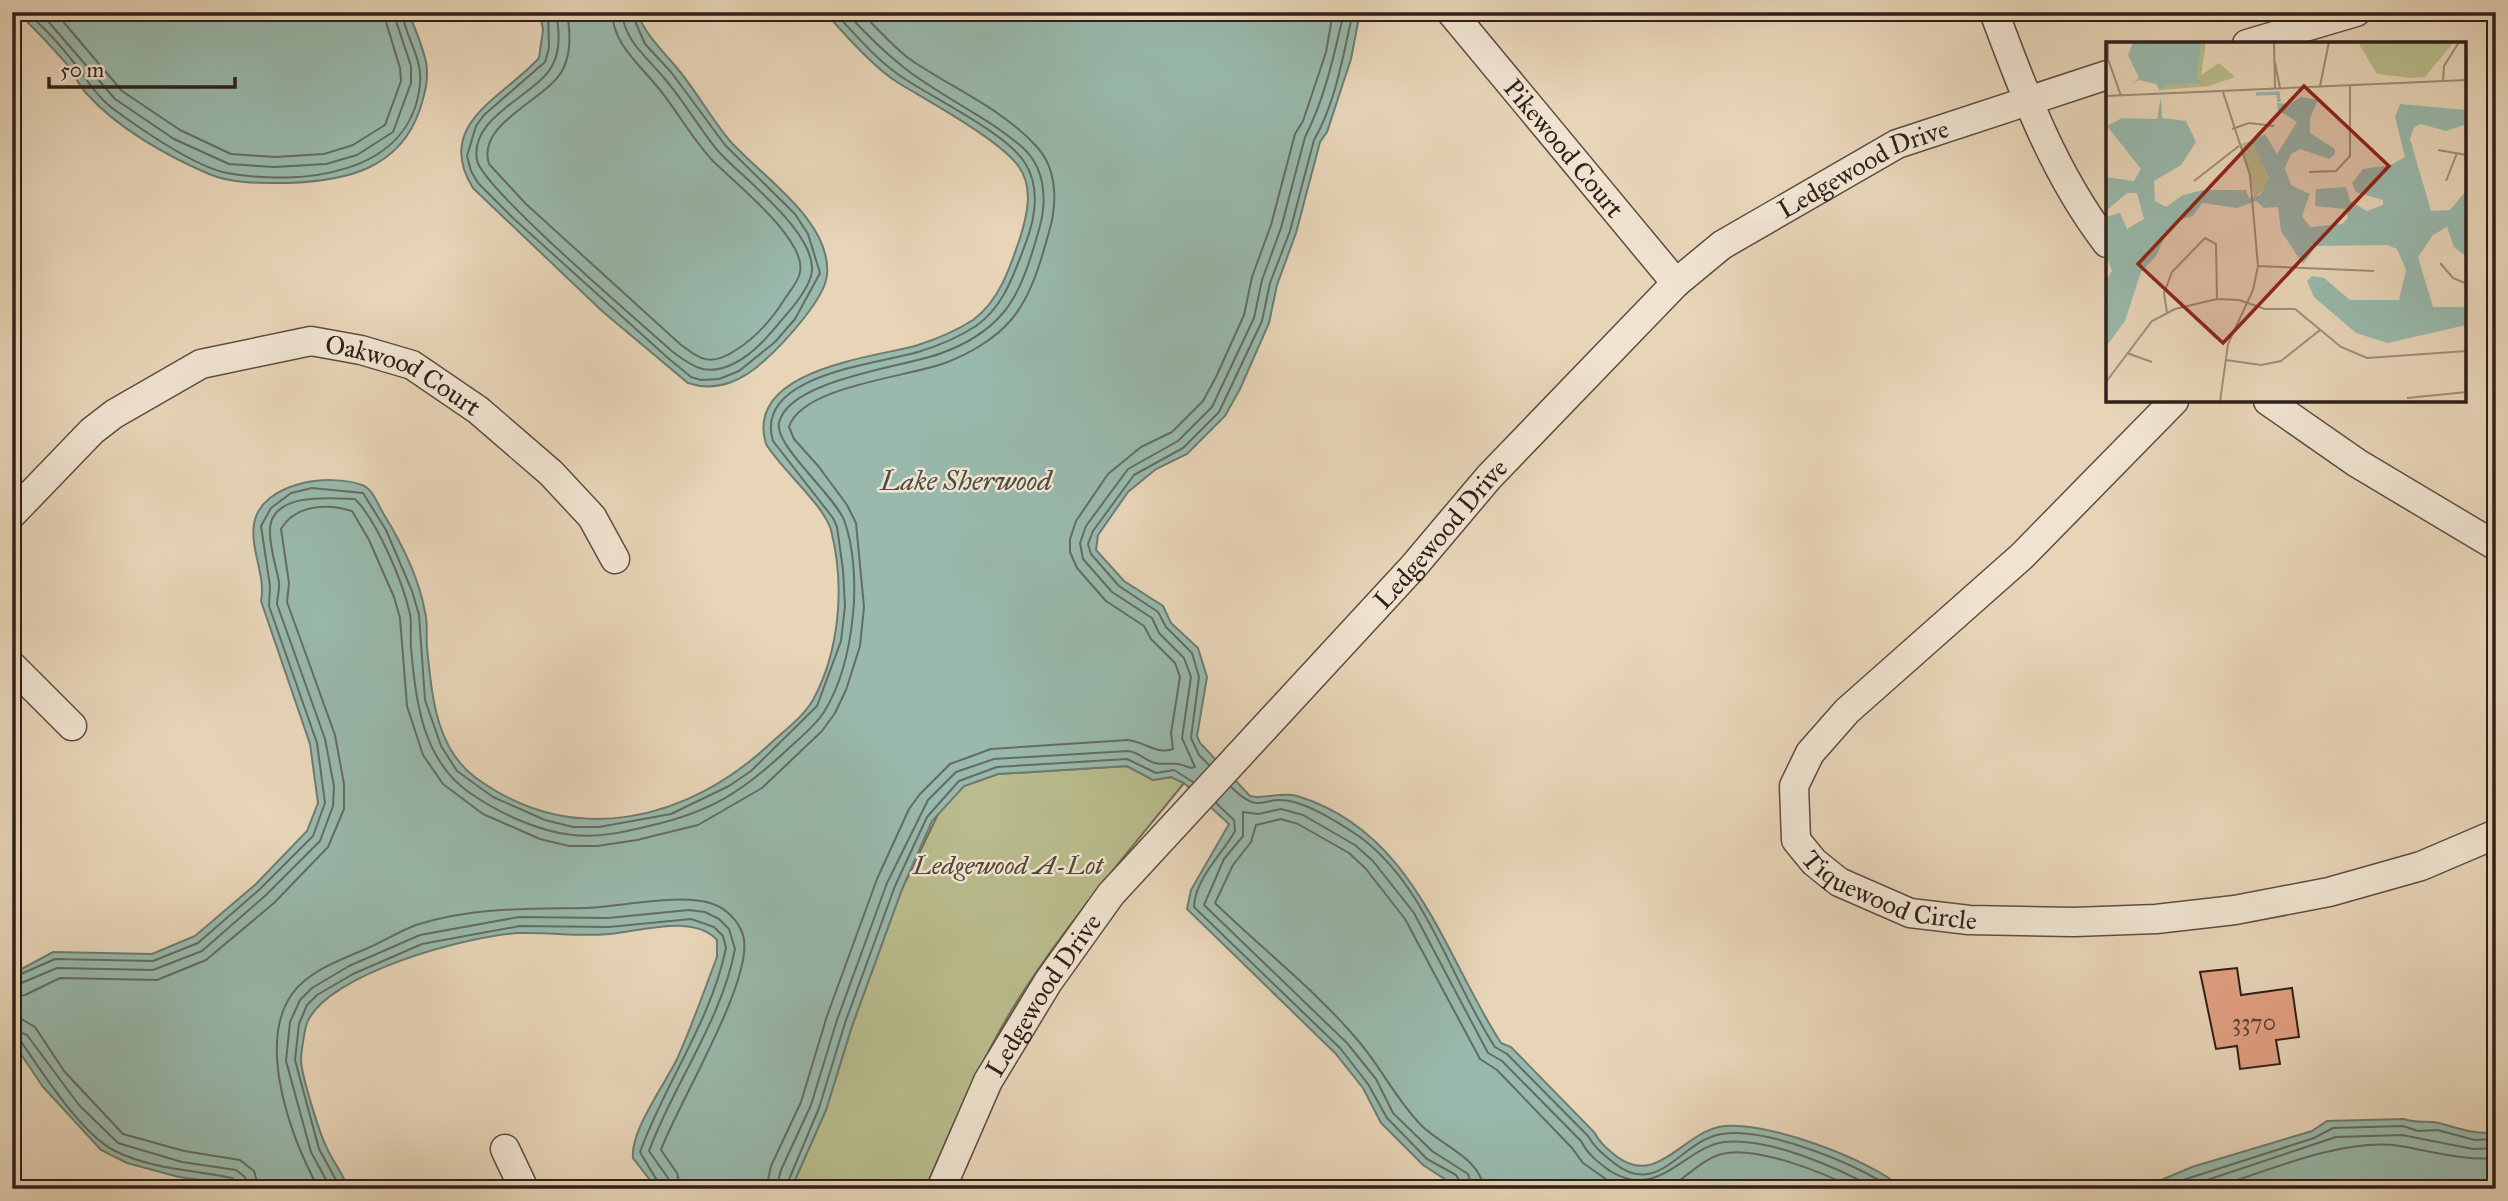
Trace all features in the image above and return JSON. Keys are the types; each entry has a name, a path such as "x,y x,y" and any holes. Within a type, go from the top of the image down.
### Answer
{"street":[{"name":"Pikewood Court","path":"1451,12 1676,282"},
{"path":"1994,12 2027,100 2067,185 2106,242"},
{"path":"2254,42 2356,12"},
{"name":"Ledgewood Drive","path":"941,1189 988,1081 1048,982 1111,894 1413,567 1489,477 1676,282 1722,245 1897,144 2106,75"},
{"name":"Oakwood Court","path":"12,514 92,431 125,408 201,364 311,341 361,350 412,365 478,410 551,473 592,517 615,559"},
{"name":"Tiquewood Circle","path":"2173,402 2022,556 1847,710 1810,753 1794,786 1796,840 1814,862 1839,882 1910,913 1969,920 2074,922 2156,919 2235,910 2329,892 2421,866 2496,834"},
{"path":"2269,402 2357,463 2496,547"},
{"path":"12,666 72,726"},
{"path":"505,1149 524,1189"}],"green space":[{"name":"Ledgewood A-Lot","path":"1127,766 1153,780 1172,777 1184,783 1082,910 1025,989 983,1062 925,1189 791,1189 826,1110 852,1026 902,889 940,810 964,786 998,774"}],"water":[{"path":"17,12 408,12 426,62 426,86 411,129 399,146 368,168 350,175 310,182 258,183 228,180 176,159 112,118 86,93 65,62"},
{"path":"540,12 637,12 649,35 684,77 730,141 792,201 818,236 826,255 827,275 819,296 802,321 782,343 757,367 739,379 709,386 688,383 602,311 473,188 463,166 462,146 467,129 492,99 539,58 543,30"},
{"name":"Lake Sherwood","path":"825,12 1360,12 1351,59 1327,132 1320,142 1296,233 1277,285 1269,323 1240,389 1225,416 1187,454 1156,469 1128,492 1098,535 1096,550 1124,581 1163,606 1171,623 1198,648 1207,677 1197,736 1200,743 1250,796 1297,796 1337,813 1370,837 1398,866 1421,899 1501,1043 1511,1047 1616,1156 1630,1164 1643,1166 1656,1163 1705,1132 1719,1127 1737,1126 1787,1135 1842,1154 1903,1189 1460,1189 1423,1165 1381,1123 1363,1088 1335,1053 1187,909 1191,890 1229,824 1184,783 1171,777 1153,780 1127,766 998,774 964,786 932,821 902,889 852,1026 826,1110 791,1189 657,1189 633,1158 642,1121 677,1059 717,957 717,940 707,932 681,926 599,935 520,933 468,941 402,960 369,974 341,989 320,1005 307,1023 302,1066 319,1129 348,1189 237,1189 230,1184 179,1177 127,1163 101,1150 43,1087 12,1041 12,974 53,952 152,954 195,936 256,884 307,831 318,803 310,744 261,601 261,582 253,534 259,510 283,490 299,484 333,480 362,485 372,493 403,548 422,599 426,616 431,684 444,736 462,766 476,778 513,800 552,813 591,819 629,816 667,807 704,791 739,770 799,718 809,706 822,681 834,639 839,595 835,551 831,530 820,509 766,444 764,419 773,400 791,384 815,372 841,363 915,346 945,335 973,320 997,294 1020,238 1028,202 1024,175 1010,157 981,133 888,76 859,50"},
{"path":"2404,1119 2435,1122 2474,1132 2496,1132 2496,1189 2140,1189 2192,1167 2312,1131 2327,1121"}],"building":[{"path":"2237,968 2241,995 2292,988 2299,1037 2276,1040 2280,1064 2240,1069 2237,1046 2216,1049 2200,972"}]}
